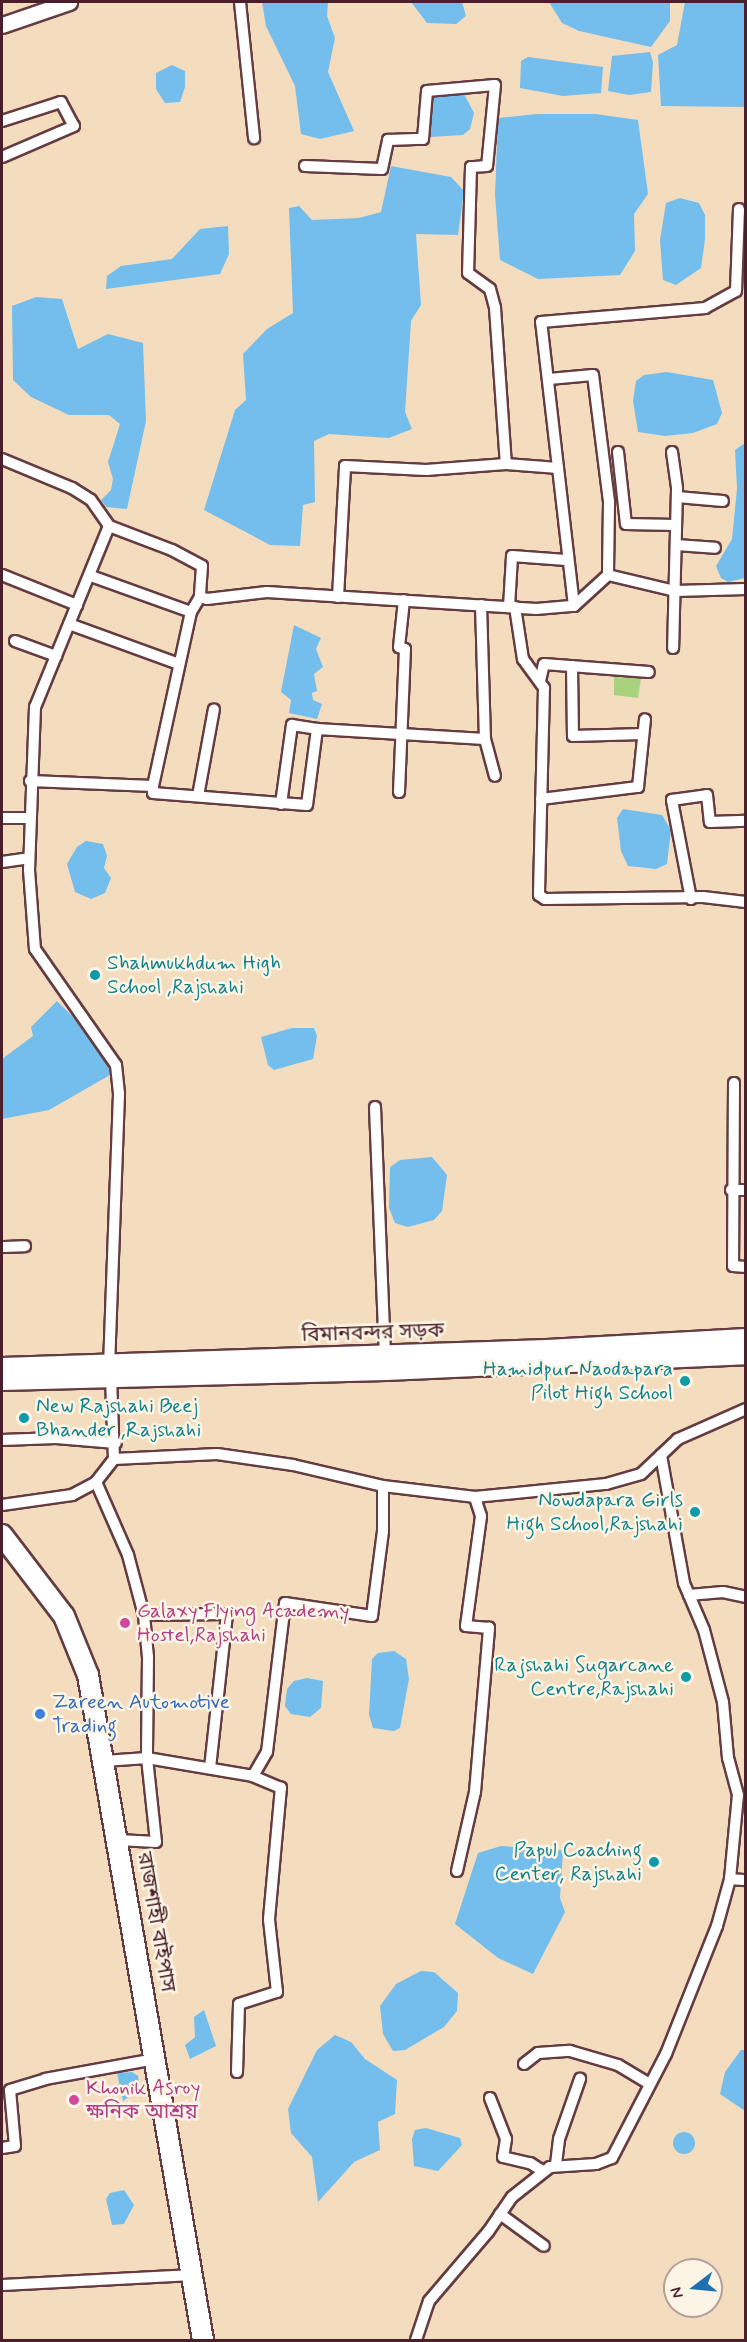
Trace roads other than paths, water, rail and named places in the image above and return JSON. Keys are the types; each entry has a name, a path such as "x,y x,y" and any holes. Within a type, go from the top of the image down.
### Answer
{"highway":[{"name":"রাজশাহী বাইপাস","path":"2,1534 64,1616 88,1675 203,2340"}],"main road":[{"path":"2,14 37,2"},
{"path":"2,25 69,2"},
{"name":"বিমানবন্দর সড়ক","path":"2,1381 385,1355 746,1338"},
{"name":"বিমানবন্দর সড়ক","path":"2,1367 110,1372 746,1355"}],"street":[{"path":"240,2 254,138"},
{"path":"305,166 382,169 388,140 423,139 427,91 495,85 487,166 471,167 468,273 490,288 495,308 506,464"},
{"path":"2,121 61,102 74,126 2,157"},
{"path":"574,606 566,560 549,379 541,322 705,308 736,291 742,242 739,209"},
{"path":"200,597 225,600 267,592 512,607 574,606 608,575 609,502 593,375 549,379"},
{"path":"618,452 626,524 676,525"},
{"path":"672,452 677,497 673,648"},
{"path":"2,459 72,488 91,500 109,526 172,550 202,566 200,597 191,612 153,793 307,805 317,729"},
{"path":"338,597 345,466 426,470 506,464 558,468"},
{"path":"677,497 723,501"},
{"path":"2,1505 72,1495 96,1482 114,1459 116,1443 110,1372 119,1094 116,1065 35,949 29,858 30,781 35,706 91,576 109,526"},
{"path":"676,545 715,548"},
{"path":"566,560 512,556 512,607 523,659 540,681 544,696 537,890 542,898 691,899 746,902"},
{"path":"2,575 77,605"},
{"path":"608,575 675,591 746,589"},
{"path":"91,576 191,612"},
{"path":"399,792 405,649 399,647 404,600"},
{"path":"481,605 485,739 495,776"},
{"path":"69,624 179,664"},
{"path":"15,641 56,656"},
{"path":"540,681 544,664 649,672"},
{"path":"572,666 573,736 643,734"},
{"path":"198,796 214,709"},
{"path":"541,799 638,787 645,719"},
{"path":"281,804 292,725 400,736 485,739"},
{"path":"30,781 153,786"},
{"path":"691,899 672,800 707,795 710,822 746,821"},
{"path":"2,818 30,818"},
{"path":"2,862 29,858"},
{"path":"734,1083 731,1190 733,1266 746,1267"},
{"path":"375,1107 385,1355"},
{"path":"731,1190 746,1190"},
{"path":"2,1247 25,1246"},
{"path":"114,1459 217,1454 293,1465 383,1486 475,1497 606,1484 641,1474 678,1439 746,1409"},
{"path":"2,1440 56,1438 116,1443"},
{"path":"416,2340 429,2301 512,2198 543,2171 556,2164 596,2164 612,2158 650,2084 717,1926 730,1879 738,1795 728,1758 723,1702 704,1630 689,1595 661,1455"},
{"path":"96,1482 128,1555 144,1615 148,1658 147,1758 156,1842 118,1840"},
{"path":"253,1776 267,1752 285,1603 372,1616 383,1531 383,1486"},
{"path":"457,1871 476,1792 489,1628 466,1626 481,1516 475,1497"},
{"path":"689,1595 723,1592 746,1597"},
{"path":"144,1615 227,1614 210,1768"},
{"path":"104,1761 147,1758 253,1776 281,1788 269,1919 277,1992 239,2004 237,2072"},
{"path":"730,1879 746,1880"},
{"path":"524,2064 538,2053 570,2051 618,2065 650,2084"},
{"path":"2,2148 15,2146 10,2090 45,2079 155,2059"},
{"path":"556,2164 559,2139 580,2079"},
{"path":"490,2098 506,2139 503,2157 530,2163 543,2171"},
{"path":"500,2214 544,2246"},
{"path":"2,2285 193,2275"}],"water":[{"path":"262,2 328,2 327,16 335,38 328,72 354,131 320,139 301,134 295,86 266,26"},
{"path":"411,2 462,2 466,16 456,24 427,23"},
{"path":"549,2 670,2 670,21 651,47 579,31 562,23"},
{"path":"685,2 745,2 745,107 661,106 658,55 677,45"},
{"path":"650,52 653,62 651,92 629,95 608,91 612,56"},
{"path":"528,57 603,67 601,93 563,96 520,88 521,61"},
{"path":"172,65 185,71 185,87 180,102 165,103 156,89 156,73"},
{"path":"463,92 474,113 470,129 463,135 430,137 429,106 435,97"},
{"path":"537,114 596,114 638,120 648,194 634,214 635,251 620,275 538,279 500,260 495,195 498,118"},
{"path":"391,166 451,177 464,191 458,235 416,234 421,305 411,321 405,412 412,429 389,438 329,434 314,441 315,502 303,505 300,546 270,545 204,510 235,410 246,400 243,354 267,329 293,313 289,208 299,206 312,220 359,218 381,212"},
{"path":"680,198 699,203 705,215 705,239 701,268 676,285 663,280 660,240 666,203"},
{"path":"228,226 229,254 220,274 106,289 107,276 121,266 172,259 200,229"},
{"path":"36,297 62,299 78,349 108,334 143,343 146,421 127,509 106,507 101,500 111,490 113,479 108,462 120,424 109,415 69,415 31,397 13,380 12,306"},
{"path":"667,372 713,380 722,413 717,424 693,433 665,436 638,432 633,401 636,381 644,375"},
{"path":"745,443 745,578 728,582 721,578 716,566 732,539 737,489 735,450"},
{"path":"294,625 321,638 316,649 323,667 314,674 317,691 312,693 313,700 322,704 317,719 289,713 291,700 281,692"},
{"path":"623,809 662,815 671,830 667,864 656,869 628,866 621,851 617,818"},
{"path":"86,841 103,844 107,856 104,868 111,878 105,893 91,899 75,892 67,864 77,847"},
{"path":"57,1001 77,1021 108,1065 110,1075 49,1110 2,1119 2,1059 33,1036 31,1027"},
{"path":"292,1028 314,1028 317,1036 313,1059 274,1070 268,1065 261,1037"},
{"path":"432,1157 447,1175 442,1211 434,1220 408,1227 395,1223 389,1208 390,1167 400,1160"},
{"path":"394,1651 406,1659 409,1679 400,1728 394,1731 373,1728 369,1715 372,1659 378,1653"},
{"path":"307,1678 323,1681 321,1708 310,1717 291,1714 285,1706 287,1689 294,1681"},
{"path":"501,1846 563,1850 560,1898 565,1912 533,1974 498,1958 455,1924 478,1853"},
{"path":"421,1971 434,1972 458,1993 457,2011 444,2027 405,2050 393,2051 383,2034 380,2006 396,1984"},
{"path":"204,2010 216,2046 190,2059 185,2045 195,2037 194,2017"},
{"path":"335,2035 351,2042 365,2059 397,2080 395,2114 378,2122 380,2150 354,2162 318,2202 312,2157 291,2133 288,2109 317,2050"},
{"path":"741,2050 745,2050 745,2111 720,2094 725,2072"},
{"path":"132,2072 138,2076 140,2089 123,2101 117,2073"},
{"path":"426,2128 460,2138 462,2145 438,2171 414,2166 412,2139 415,2130"},
{"path":"680,2132 688,2132 695,2139 695,2147 688,2154 680,2154 673,2147 673,2139"},
{"path":"124,2190 134,2205 124,2224 112,2225 106,2199 110,2193"}],"place":[{"name":"Shahmukhdum High School ,Rajshahi","path":"95,975"},
{"name":"Hamidpur Naodapara Pilot High School","path":"685,1381"},
{"name":"New Rajshahi Beej Bhander ,Rajshahi","path":"24,1418"},
{"name":"Nowdapara Girls High School,Rajshahi","path":"695,1512"},
{"name":"Galaxy Flying Academy Hostel,Rajshahi","path":"125,1623"},
{"name":"Rajshahi Sugarcane Centre,Rajshahi","path":"686,1677"},
{"name":"Zareen Automotive Trading","path":"40,1714"},
{"name":"Papul Coaching Center, Rajshahi","path":"654,1862"},
{"name":"Khonik Asroy ক্ষনিক আশ্রয়","path":"74,2100"}]}
